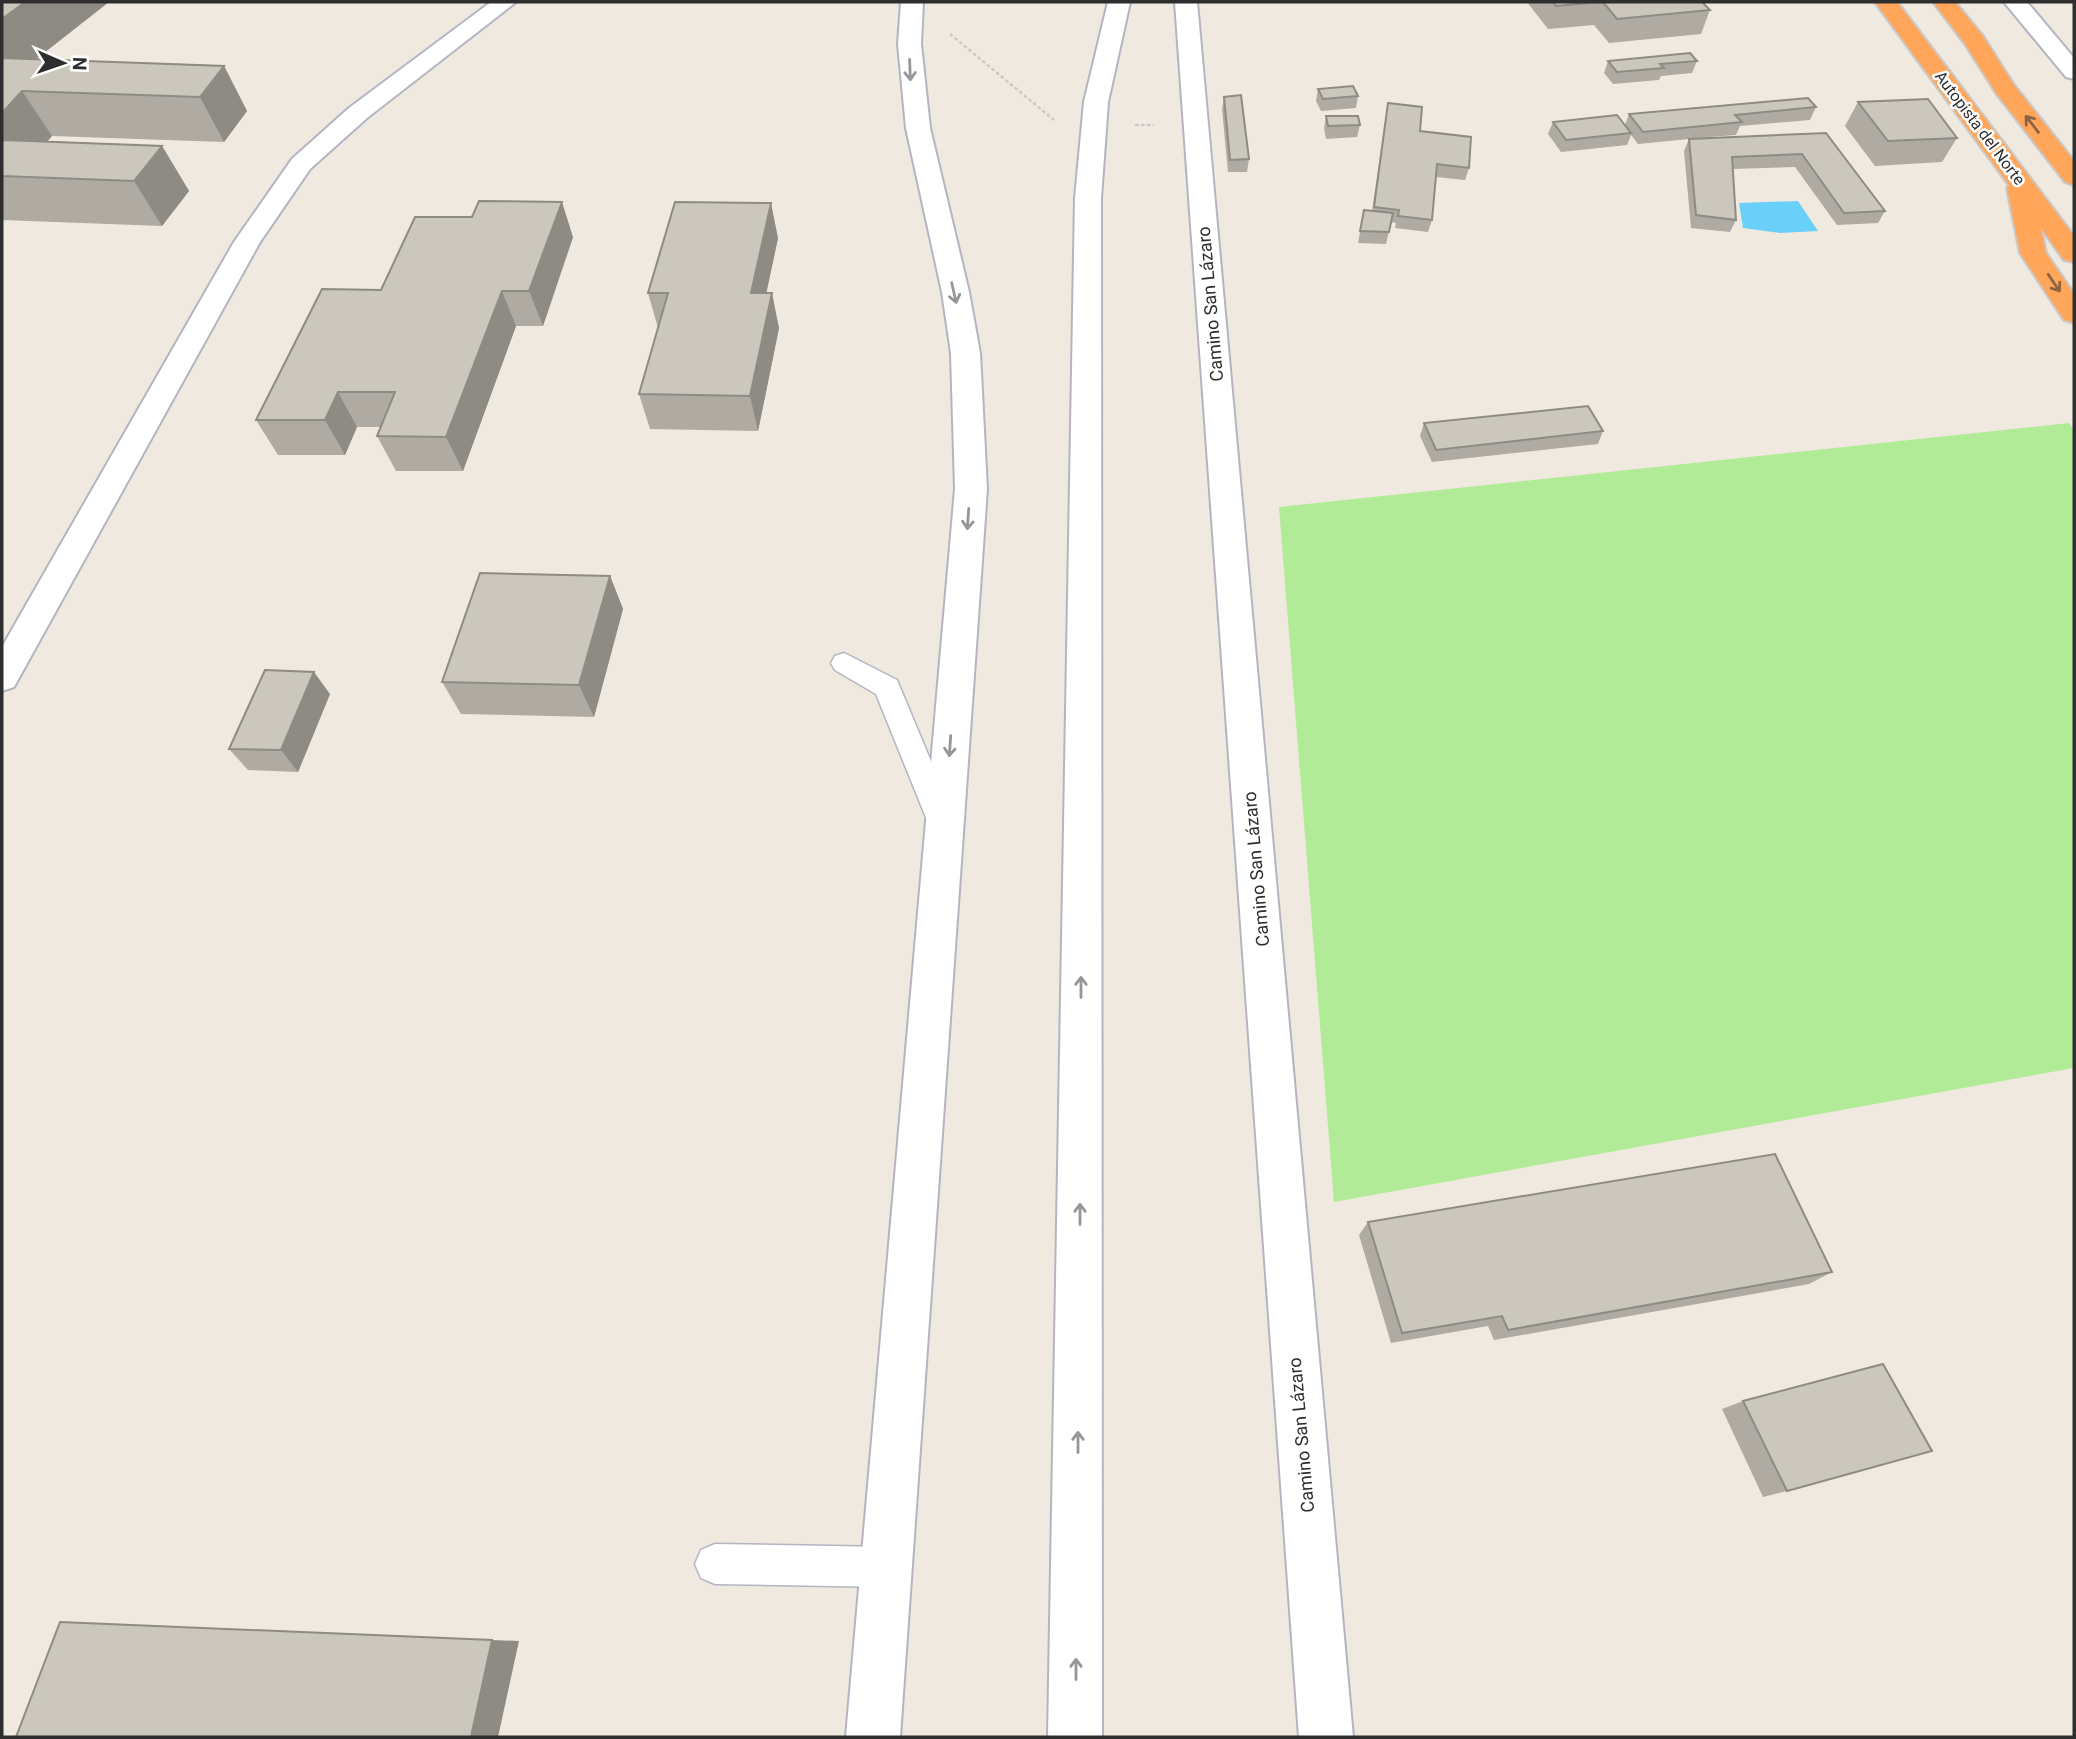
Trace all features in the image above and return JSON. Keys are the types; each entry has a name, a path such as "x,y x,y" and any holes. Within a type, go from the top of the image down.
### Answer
{"highway":[{"name":"Autopista del Norte","path":"1886,2 2074,254"},
{"path":"1944,2 1975,41 2004,88 2074,177"},
{"path":"1975,41 2032,89 2074,140"},
{"path":"2018,179 2033,253 2074,314"}],"main road":[{"path":"2,678 247,242 301,164 358,113 505,2"},
{"path":"1075,1737 1087,198 1096,102 1119,2"},
{"name":"Camino San Lázaro","path":"1186,2 1325,1737"},
{"path":"2015,2 2074,72"},
{"path":"873,1737 971,489 971,420 963,333 917,127 909,76 911,16"}],"lane":[{"path":"844,663 887,687 944,830"},
{"path":"715,1564 887,1567"}],"path":[{"path":"911,16 945,30 1056,123 1196,125"}],"green space":[{"path":"2069,423 2074,430 2074,1068 1334,1202 1279,507"}],"water":[{"path":"1798,201 1818,231 1780,233 1743,228 1739,203"}],"building":[{"path":"2,2 25,2 2,19"},
{"path":"1553,2 1599,2 1556,6"},
{"path":"1603,2 1702,2 1710,10 1617,19"},
{"path":"1690,53 1697,61 1660,64 1664,68 1617,72 1608,61"},
{"path":"2,58 224,66 200,97 22,91 2,113"},
{"path":"1353,86 1358,96 1323,99 1318,89"},
{"path":"1241,95 1249,159 1230,160 1224,97"},
{"path":"1808,98 1816,107 1735,115 1742,122 1643,132 1629,114"},
{"path":"1928,99 1957,138 1888,141 1858,102"},
{"path":"1388,103 1422,107 1420,131 1471,137 1469,168 1437,164 1432,220 1398,216 1399,210 1374,207"},
{"path":"1617,115 1631,133 1566,140 1553,122"},
{"path":"1326,116 1358,116 1360,125 1328,126"},
{"path":"1826,133 1885,211 1844,213 1802,154 1732,157 1736,220 1696,215 1689,139"},
{"path":"2,140 162,146 134,181 2,176"},
{"path":"479,201 562,202 529,291 502,291 446,437 377,436 395,392 338,392 325,420 256,420 322,289 381,290 415,217 472,217"},
{"path":"675,202 771,203 751,293 772,293 750,396 639,394 668,293 648,293"},
{"path":"1364,210 1393,213 1389,232 1360,231"},
{"path":"1588,406 1603,431 1436,450 1424,423"},
{"path":"480,573 610,576 579,685 442,682"},
{"path":"265,670 314,672 281,750 229,749"},
{"path":"1775,1154 1832,1272 1508,1330 1502,1316 1402,1333 1368,1222"},
{"path":"1883,1364 1932,1451 1787,1491 1743,1401"},
{"path":"60,1622 492,1640 471,1737 16,1737"}]}
